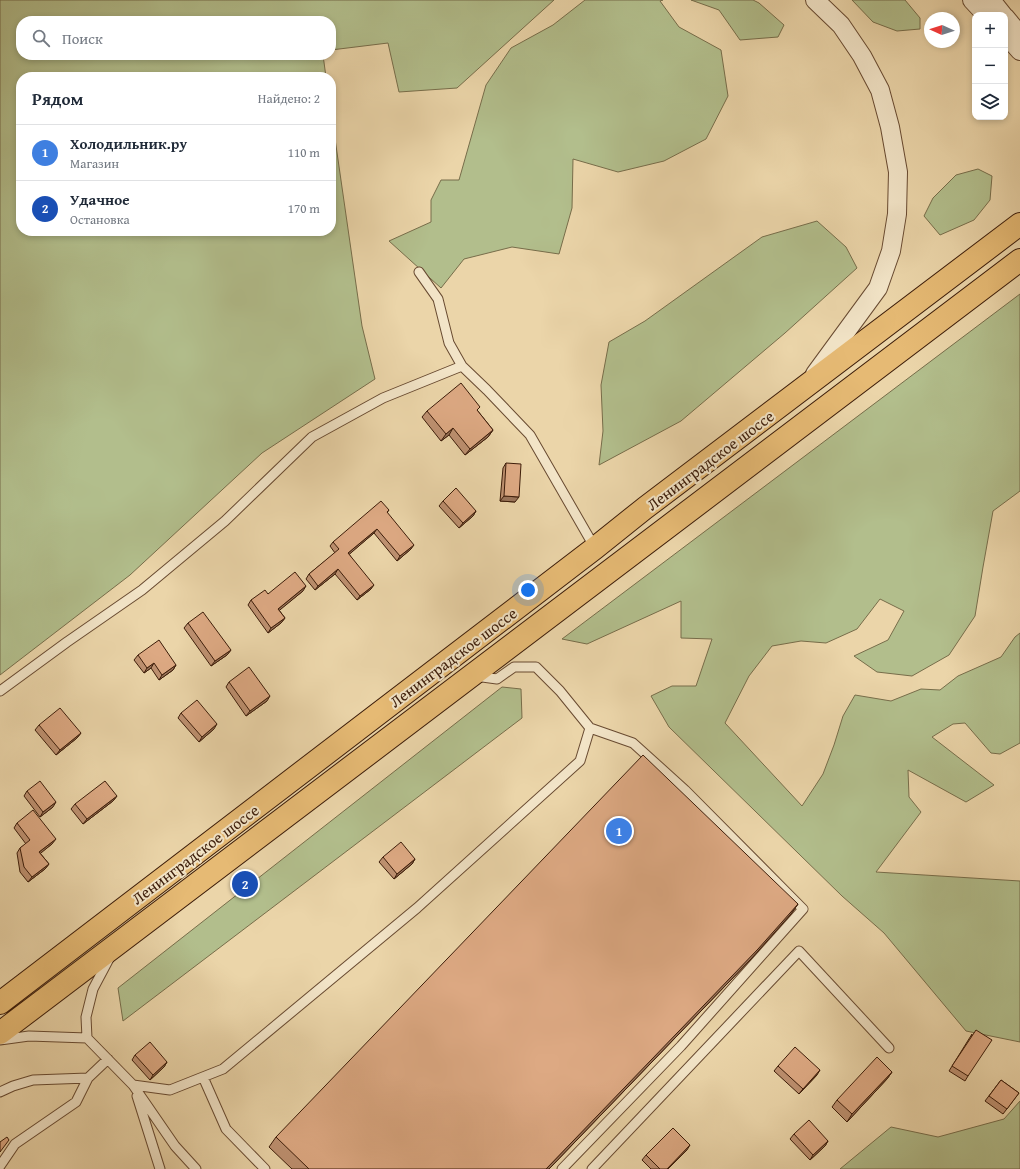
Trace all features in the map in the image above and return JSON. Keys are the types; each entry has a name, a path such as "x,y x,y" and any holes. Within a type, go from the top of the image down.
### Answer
{"highway":[{"name":"Ленинградское шоссе","path":"0,1003 595,548 645,508 1020,224"},
{"name":"Ленинградское шоссе","path":"0,1033 1020,260"}],"street":[{"path":"806,386 878,288 890,251 896,222 898,172 890,127 880,90 862,56 841,25 815,0"},
{"path":"972,0 983,12"},
{"path":"991,0 1001,12"},
{"path":"1008,21 1020,35"},
{"path":"1008,37 1020,51"}],"lane":[{"path":"419,272 438,299 449,343 462,366 530,435 595,548"},
{"path":"0,691 142,590 225,521 312,437 383,398 462,366"},
{"path":"472,676 497,679 514,667 536,667 560,691 590,728 633,743 685,790 803,909 681,1046 562,1169"},
{"path":"133,1085 170,1090 223,1069 428,898 580,761 590,728"},
{"path":"117,944 93,989 86,1017 87,1038 133,1085 175,1146 196,1169"},
{"path":"592,1169 799,951 890,1048"},
{"path":"0,1040 29,1036 87,1038"},
{"path":"0,1166 15,1144 76,1102 88,1078 108,1059"},
{"path":"203,1077 226,1129 265,1169"},
{"path":"0,1092 33,1080 88,1078"},
{"path":"133,1085 160,1169"}],"green space":[{"path":"0,0 554,0 457,88 399,92 388,43 336,49 336,16 16,16 16,60 324,60 325,72 16,72 16,236 336,236 336,146 362,326 375,379 262,453 130,575 0,675"},
{"path":"585,0 663,0 660,1 679,27 721,50 728,96 706,139 664,161 618,172 573,159 572,208 559,254 512,247 464,259 441,288 389,241 431,222 431,200 441,180 459,180 486,85 511,48 553,25"},
{"path":"691,0 753,0 759,3 784,25 778,37 740,40 719,10"},
{"path":"852,0 905,0 920,18 920,29 897,31 873,22"},
{"path":"978,169 992,176 990,200 974,220 940,235 924,216 933,198 956,175"},
{"path":"817,221 846,247 857,268 785,333 681,421 599,465 603,431 601,385 609,342 645,321 762,237"},
{"path":"1020,294 1020,491 993,511 975,616 949,655 912,676 877,672 854,656 888,640 904,611 880,599 857,629 826,643 801,641 772,646 749,676 725,723 802,806 823,774 843,716 855,695 891,701 921,689 940,690 958,676 1001,657 1015,637 1020,633 1020,743 1000,754 991,753 965,723 953,724 932,737 994,785 966,802 908,770 909,797 921,812 876,872 1020,881 1020,1042 966,1031 884,933 842,896 669,727 651,696 672,686 696,686 712,639 681,638 681,601 587,644 562,639"},
{"path":"502,687 521,689 522,718 123,1021 118,988"},
{"path":"1020,1101 1020,1169 840,1169 891,1127 938,1137 1004,1119"}],"building":[{"path":"461,383 480,407 477,410 493,430 470,449 453,428 446,434 427,411"},
{"path":"506,463 521,464 519,497 504,496"},
{"path":"456,488 476,511 463,523 443,501"},
{"path":"381,501 389,510 387,512 414,545 400,556 377,529 348,553 374,585 360,596 338,569 318,586 309,574 339,549 333,542"},
{"path":"295,572 306,586 278,609 285,618 271,628 251,600 265,590 268,594"},
{"path":"203,612 231,650 215,661 188,623"},
{"path":"159,640 176,665 162,675 154,663 147,668 138,655"},
{"path":"249,667 270,696 250,711 229,682"},
{"path":"197,700 217,724 202,737 181,713"},
{"path":"60,708 81,733 60,750 39,725"},
{"path":"643,755 798,904 758,949 546,1169 309,1169 276,1137"},
{"path":"40,781 56,802 43,812 27,791"},
{"path":"105,781 117,796 87,819 75,804"},
{"path":"33,810 56,839 39,852 49,864 32,877 24,867 20,848 30,840 17,823"},
{"path":"401,842 415,859 397,874 383,857"},
{"path":"976,1030 992,1040 968,1076 952,1066"},
{"path":"150,1042 167,1062 153,1075 135,1055"},
{"path":"795,1047 820,1070 803,1089 778,1066"},
{"path":"877,1057 892,1072 852,1114 837,1100"},
{"path":"1001,1080 1019,1093 1007,1109 989,1096"},
{"path":"809,1120 828,1141 813,1155 794,1134"},
{"path":"673,1128 690,1145 667,1169 660,1169 646,1155"},
{"path":"7,1137 9,1140 0,1152 0,1142"}],"place":[{"name":"Холодильник.ру","path":"619,831"},
{"name":"Удачное","path":"245,884"}]}
